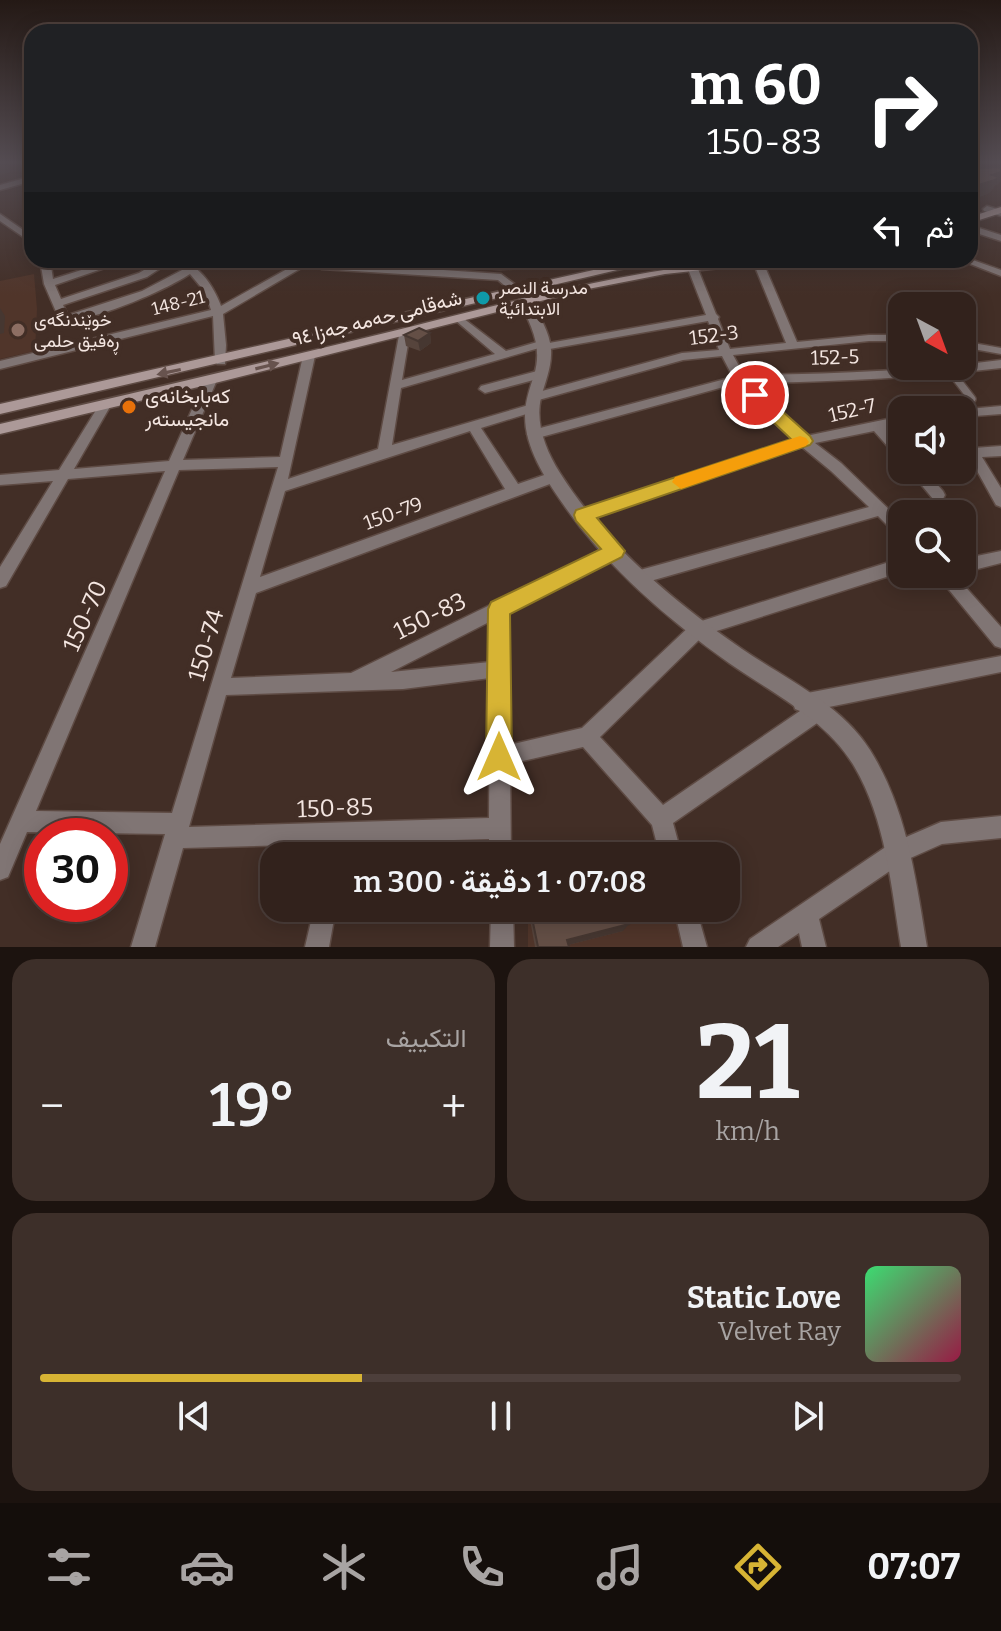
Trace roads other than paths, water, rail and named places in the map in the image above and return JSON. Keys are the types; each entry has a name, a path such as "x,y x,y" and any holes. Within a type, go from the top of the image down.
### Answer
{"main road":[{"path":"978,211 998,210"},
{"path":"978,217 998,210"},
{"name":"شەقامی حەمە جەزا ٩٤","path":"0,429 459,318 520,294 622,268"},
{"name":"شەقامی حەمە جەزا ٩٤","path":"0,409 221,361 345,330 520,294 702,268"},
{"path":"345,330 350,345"}],"street":[{"path":"0,217 24,234"},
{"path":"978,231 1001,238"},
{"path":"978,265 1001,273"},
{"path":"46,268 49,284 64,319 108,308 161,289 192,269 203,280 220,311 221,361"},
{"path":"49,284 98,268"},
{"path":"57,304 143,275 155,268"},
{"name":"148-21","path":"0,365 220,311 293,268"},
{"path":"355,268 501,277 520,294 544,345 534,403 534,434 553,477 640,577 698,629 834,724 860,753 880,790 898,852 914,947"},
{"path":"765,268 793,345"},
{"path":"693,269 714,317 723,351 740,379 769,411 888,518"},
{"path":"395,386 544,345 714,317"},
{"path":"459,318 504,355"},
{"path":"384,452 404,332"},
{"name":"152-3","path":"277,488 682,357 888,338"},
{"path":"976,347 1001,351"},
{"name":"150-74","path":"143,947 286,462 309,356"},
{"name":"152-5","path":"976,367 1001,364"},
{"path":"485,389 541,374"},
{"name":"152-5","path":"534,434 740,379 888,374"},
{"name":"150-70","path":"0,869 177,465 211,380"},
{"path":"0,581 105,405"},
{"path":"976,412 1001,410"},
{"name":"152-7","path":"583,515 804,441 888,423"},
{"path":"876,425 888,438"},
{"path":"473,426 513,489"},
{"path":"976,448 1001,451"},
{"path":"0,480 177,465 286,462"},
{"path":"976,462 1001,501"},
{"name":"150-79","path":"247,589 513,489 553,477"},
{"path":"928,484 938,495"},
{"path":"640,577 880,510"},
{"name":"150-83","path":"352,682 615,551"},
{"path":"976,563 1001,557"},
{"path":"499,757 587,737 698,629 888,569"},
{"path":"956,588 1001,640"},
{"path":"499,609 499,842"},
{"path":"661,819 809,708 1001,664"},
{"path":"219,687 403,680 499,669"},
{"path":"587,737 661,819 667,842"},
{"name":"150-85","path":"21,821 176,831 340,834 498,828"},
{"path":"758,947 898,852 941,833 1001,827"},
{"path":"339,842 340,834"},
{"path":"806,914 814,947"},
{"path":"317,947 322,922"},
{"path":"502,922 502,947"},
{"path":"689,922 695,947"}],"lane":[{"path":"958,380 970,396"}],"place":[{"name":"مدرسة النصر الابتدائية","path":"483,298"},
{"name":"خوێندنگەی ڕەفیق حلمی","path":"18,330"},
{"name":"كەبابخانەی مانجیستەر","path":"129,407"}]}
